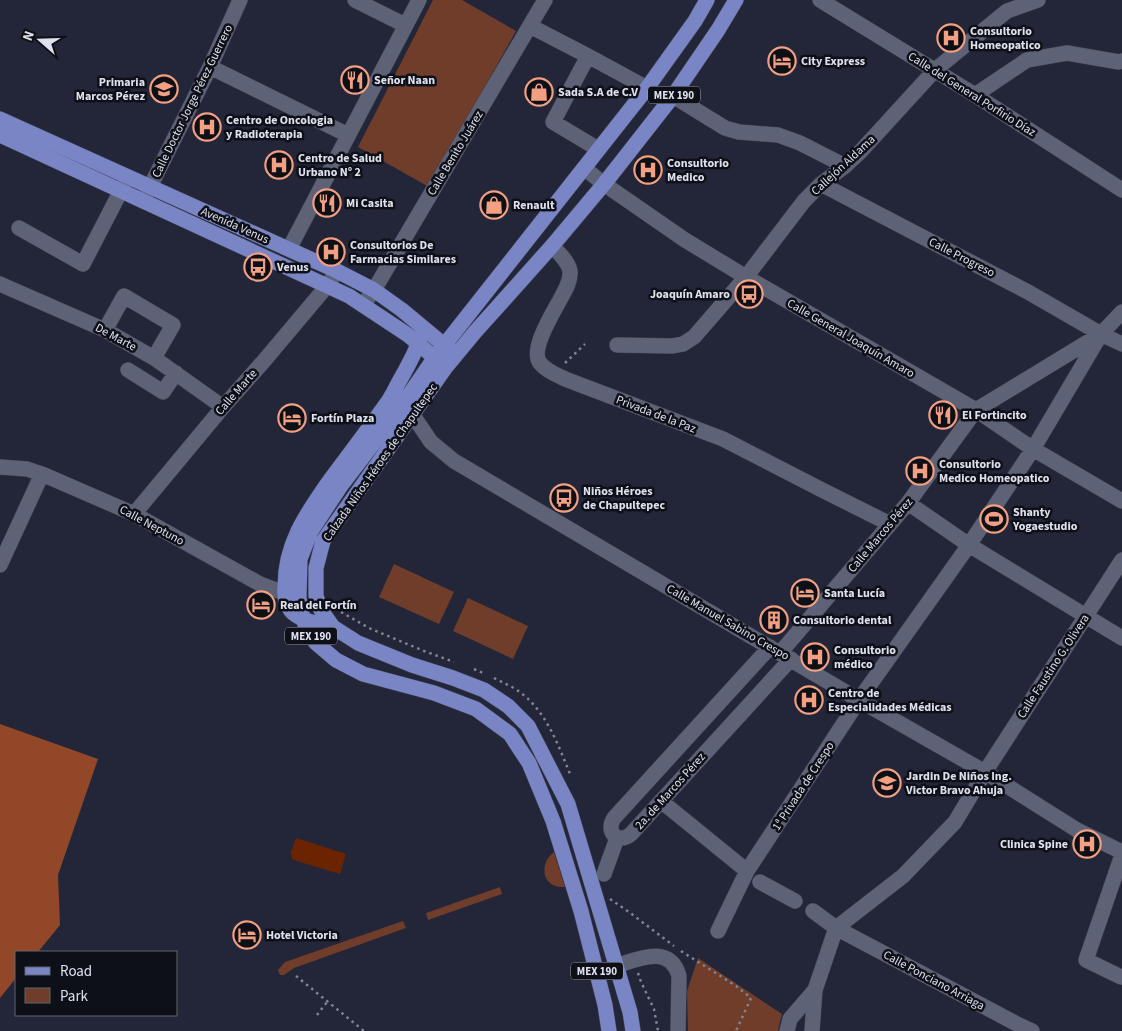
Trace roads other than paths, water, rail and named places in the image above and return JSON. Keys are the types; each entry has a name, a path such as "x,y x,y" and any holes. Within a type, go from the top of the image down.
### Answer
{"main road":[{"name":"Calzada Niños Héroes de Chapultepec","path":"633,1031 630,1012 568,804 528,726 508,706 484,690 412,665 358,643 333,626 321,610 316,596 316,568 323,541 409,407 598,149 647,88 695,21 707,0"},
{"name":"Calzada Niños Héroes de Chapultepec","path":"445,356 552,246 604,184 673,96 736,0"},
{"name":"Avenida Venus","path":"0,119 124,184 143,201 349,296 408,335 418,344 445,356"},
{"name":"Avenida Venus","path":"0,135 124,184 150,187 337,271 374,290 402,310 423,328 445,356"},
{"path":"333,626 303,620 292,612 287,603 292,596 284,574 291,545 305,516 390,398 418,344 423,328"},
{"name":"Calzada Niños Héroes de Chapultepec","path":"292,596 300,560 311,531 340,487 409,407"},
{"name":"MEX 190","path":"303,620 308,632 316,643 336,660 363,674 434,693 476,710 510,734 529,763 553,821 581,911 606,1005 609,1031"}],"street":[{"name":"Calle Doctor Jorge Pérez Guerrero","path":"143,201 210,67 240,0"},
{"path":"355,0 405,25"},
{"path":"289,249 419,0"},
{"name":"Calle Benito Juárez","path":"363,305 374,290 545,0"},
{"name":"Calle del General Porfirio Díaz","path":"820,0 975,95 1122,190"},
{"name":"Callejón Aldama","path":"617,345 672,346 683,344 694,337 742,274 804,200 860,152 935,70 1007,11 1038,0"},
{"path":"530,26 647,88"},
{"path":"975,95 1027,60 1068,53 1122,61"},
{"path":"588,56 553,122 598,149"},
{"path":"210,67 348,135"},
{"path":"673,96 725,128 739,132 778,135 800,142 845,166"},
{"name":"Calle General Joaquín Amaro","path":"584,168 685,240 976,410 1033,449 1122,501"},
{"path":"19,228 83,264 124,184"},
{"name":"Calle Progreso","path":"821,184 1028,292 1122,344"},
{"name":"Privada de la Paz","path":"552,246 564,258 570,271 568,285 540,338 536,351 539,362 553,374 723,439 890,524"},
{"name":"Calle Marte","path":"134,514 222,406 263,362 327,286 337,271"},
{"name":"De Marte","path":"0,284 105,330 154,358 222,406"},
{"path":"105,330 124,296 173,325 154,358"},
{"name":"Calle Marcos Pérez","path":"780,653 908,503 976,410 1101,334 1122,312"},
{"name":"1ª Privada de Crespo","path":"718,931 747,871 859,700 969,545 1033,449 1101,334"},
{"path":"128,370 163,392 176,373"},
{"name":"Calle Manuel Sabino Crespo","path":"409,407 431,442 454,461 859,700 985,772 1077,830 1122,853"},
{"name":"Calle Neptuno","path":"0,468 27,469 42,474 134,514 260,584 292,596"},
{"path":"0,565 42,474"},
{"path":"908,503 969,545 1122,638"},
{"name":"Calle Faustino G. Olivera","path":"836,928 902,876 955,822 985,772 1122,560"},
{"name":"2a. de Marcos Pérez","path":"780,653 716,740 629,836 617,838 611,830 612,820 699,724 780,653"},
{"path":"699,724 716,740"},
{"path":"661,801 747,871"},
{"path":"604,874 617,838"},
{"path":"1121,977 1086,960 1122,853"},
{"name":"Calle Ponciano Arriaga","path":"760,882 802,905 836,928 1032,1031"},
{"path":"812,1031 815,990 836,928"},
{"path":"616,966 648,956 654,956 666,959 676,966 679,976 678,1031"},
{"path":"787,1031 790,1019 815,990"}],"place":[{"name":"Consultorio Homeopatico","path":"951,38"},
{"name":"City Express","path":"782,61"},
{"name":"Señor Naan","path":"355,80"},
{"name":"Primaria Marcos Pérez","path":"164,89"},
{"name":"Sada S.A de C.V","path":"539,92"},
{"name":"Centro de Oncologia y Radioterapia","path":"207,127"},
{"name":"Centro de Salud Urbano N° 2","path":"279,165"},
{"name":"Consultorio Medico","path":"648,170"},
{"name":"Mi Casita","path":"327,203"},
{"name":"Renault","path":"494,205"},
{"name":"Consultorios De Farmacias Similares","path":"331,252"},
{"name":"Venus","path":"258,267"},
{"name":"Joaquín Amaro","path":"749,294"},
{"name":"El Fortincito","path":"943,415"},
{"name":"Fortín Plaza","path":"292,418"},
{"name":"Consultorio Medico Homeopatico","path":"920,471"},
{"name":"Niños Héroes de Chapultepec","path":"564,498"},
{"name":"Shanty Yogaestudio","path":"994,519"},
{"name":"Santa Lucía","path":"805,593"},
{"name":"Real del Fortín","path":"261,605"},
{"name":"Consultorio dental","path":"774,620"},
{"name":"Consultorio médico","path":"815,657"},
{"name":"Centro de Especialidades Médicas","path":"809,700"},
{"name":"Jardin De Niños Ing. Victor Bravo Ahuja","path":"887,783"},
{"name":"Clinica Spine","path":"1087,844"},
{"name":"Hotel Victoria","path":"247,935"}]}
